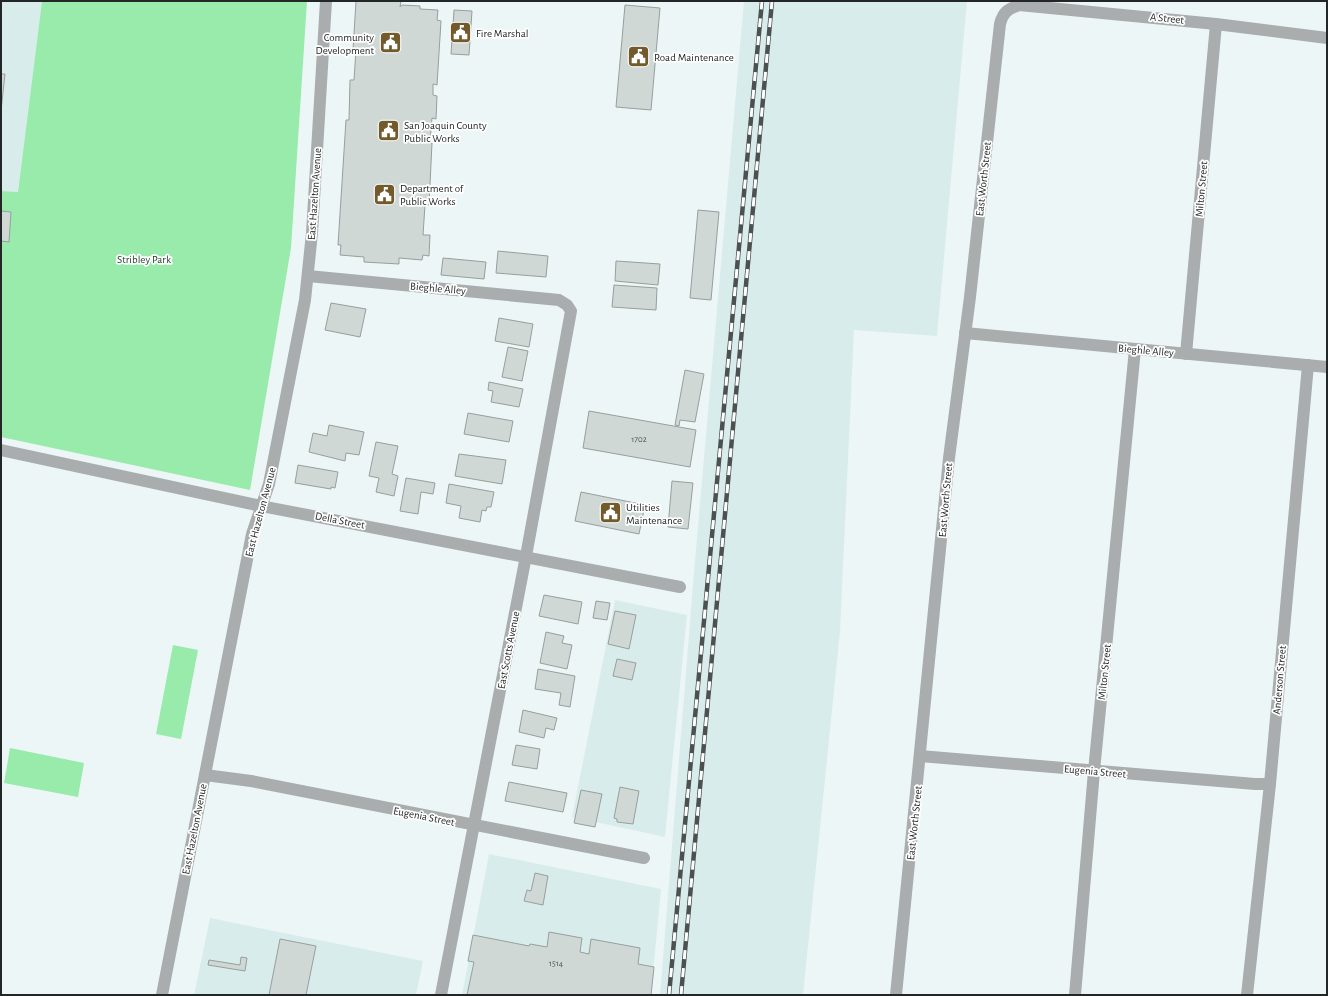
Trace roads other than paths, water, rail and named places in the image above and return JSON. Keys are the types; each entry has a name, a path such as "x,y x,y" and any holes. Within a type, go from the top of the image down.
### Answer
{"street":[{"name":"East Hazelton Avenue","path":"162,995 252,534 269,484 305,300 308,276 326,1"},
{"name":"A Street","path":"1008,9 1019,5 1216,24 1327,38"},
{"name":"East Worth Street","path":"896,995 949,458 970,298 1000,24 1002,14 1008,9"},
{"name":"Milton Street","path":"1186,354 1216,24"},
{"name":"Bieghle Alley","path":"308,276 559,300 567,305"},
{"name":"East Scotts Avenue","path":"441,995 571,316 567,305"},
{"name":"Bieghle Alley","path":"965,333 1327,367"},
{"name":"Milton Street","path":"1076,995 1094,771 1135,349"},
{"name":"Anderson Street","path":"1247,995 1270,784 1308,365"},
{"name":"Della Street","path":"1,450 261,506 526,556 680,587"},
{"name":"Eugenia Street","path":"920,756 1270,784"},
{"name":"Eugenia Street","path":"205,775 251,781 474,826 644,858"}],"railway":[{"path":"669,995 762,1"},
{"path":"681,995 772,1"}],"place":[{"name":"Fire Marshal","path":"461,33"},
{"name":"Community Development","path":"390,43"},
{"name":"Road Maintenance","path":"638,57"},
{"name":"San Joaquin County Public Works","path":"388,131"},
{"name":"Department of Public Works","path":"384,194"},
{"name":"Utilities Maintenance","path":"610,513"}],"park label":[{"name":"Stribley Park","path":"144,259"}]}
